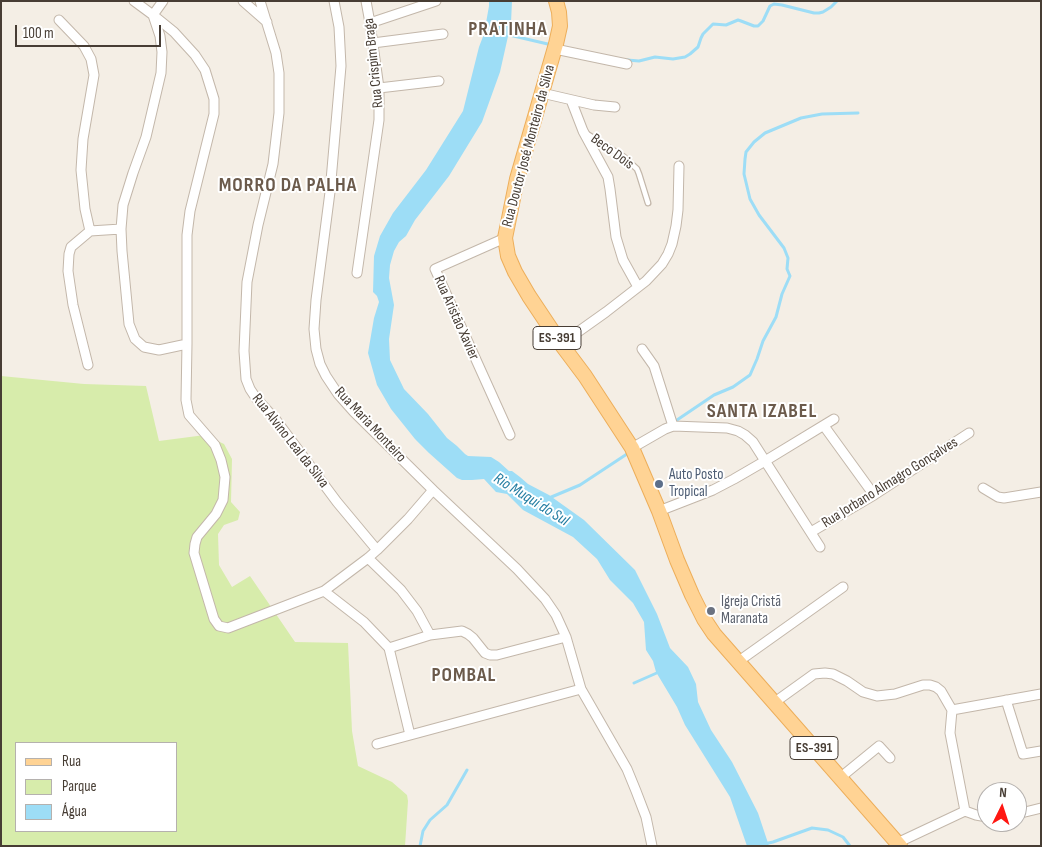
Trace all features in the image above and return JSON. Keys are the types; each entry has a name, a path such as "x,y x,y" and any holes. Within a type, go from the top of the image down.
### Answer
{"main road":[{"name":"Rua Doutor José Monteiro da Silva","path":"556,1 560,26 517,178 504,238 508,256 515,272 530,296 632,448 692,595 714,634 739,662"},
{"name":"ES-391","path":"739,662 899,844"}],"street":[{"path":"134,1 174,32 195,55 205,70 214,99 214,114 190,211 187,235 186,400 189,415 215,445 225,477 223,500 216,514 197,537 194,552 214,619 219,626 228,628 324,590 377,550 408,520 433,490"},
{"path":"163,1 154,15 162,52 161,73 146,137 123,205 122,251 129,324 136,339 144,347 160,350 187,344"},
{"path":"243,1 267,22"},
{"name":"Rua Alvino Leal da Silva","path":"260,1 276,53 279,74 279,113 273,164 246,282 244,351 246,379 253,394 276,420 336,502 377,550"},
{"name":"Rua Maria Monteiro","path":"334,1 339,27 341,66 330,192 316,300 314,329 320,364 338,394 354,412 523,575 545,599 556,615 566,636 581,689 627,769 646,817 652,846"},
{"name":"Rua Crispim Braga","path":"357,273 379,120 379,88 366,1"},
{"path":"370,23 436,1"},
{"path":"59,20 84,46 92,59 94,75 83,139 81,170 85,209 90,231"},
{"path":"373,43 443,34"},
{"path":"555,49 627,64"},
{"path":"379,88 439,81"},
{"path":"542,93 594,105 615,107"},
{"path":"571,100 583,132 608,177 616,238 623,260 638,287"},
{"path":"561,344 646,281 662,264 672,244 678,210 679,166"},
{"path":"88,365 73,305 68,272 69,254 71,248 90,231 121,229"},
{"name":"Rua Aristão Xavier","path":"504,238 435,269 510,435"},
{"path":"642,349 654,366 672,426"},
{"path":"659,511 713,490 834,419"},
{"path":"632,448 672,426 727,428 746,435 753,442 820,546"},
{"path":"824,426 874,494"},
{"name":"Rua Jorbano Almagro Gonçalves","path":"811,532 969,433"},
{"path":"983,488 998,497 1004,498 1041,492"},
{"path":"368,558 401,590 417,611 430,635"},
{"path":"739,662 843,587"},
{"path":"324,590 364,622 389,648 410,735"},
{"path":"389,648 430,635 462,631 473,638 485,653 490,656 566,636"},
{"path":"775,702 814,674 832,674 864,692 877,696 895,694 923,685 936,687 941,691 952,710 950,726 951,743 965,811"},
{"path":"377,744 581,689"},
{"path":"952,710 1041,694"},
{"path":"1006,700 1024,754 1041,751"},
{"path":"841,777 879,746 890,758"},
{"path":"1027,812 1041,808"},
{"path":"899,844 965,811 977,815"}],"lane":[{"name":"Beco Dois","path":"583,132 624,157 637,169 648,203"}],"green space":[{"path":"1,376 84,384 146,386 159,441 205,435 224,444 232,459 231,502 240,512 238,520 224,525 218,534 219,565 232,587 250,576 295,642 348,643 352,731 358,766 392,782 407,795 405,846 1,846"}],"water":[{"name":"Rio Muqui do Sul","path":"489,1 512,1 511,23 500,72 482,122 449,176 394,251 389,278 394,305 389,339 390,360 404,389 428,414 447,438 465,454 468,456 491,457 528,484 549,495 584,520 635,570 657,614 670,648 688,667 696,684 698,702 711,730 732,762 758,813 769,846 747,846 730,797 685,725 677,707 656,672 653,661 646,650 644,622 633,603 610,580 597,559 573,537 523,510 507,494 496,492 484,479 462,480 457,478 415,439 391,409 377,385 368,353 374,318 379,302 373,292 374,256 380,236 393,213 426,170 463,111 484,34"}],"waterway":[{"path":"627,60 639,61 655,57 673,59 685,57 698,47 703,34 713,24 726,25 738,20 758,26 763,21 770,6 774,4 819,13 831,7 837,1"},
{"path":"505,34 552,45"},
{"path":"674,422 714,395 733,387 750,375 763,341 776,317 782,294 790,276 787,269 788,258 784,248 759,215 750,199 744,174 746,152 765,133 801,118 822,114 858,113"},
{"name":"Rio Muqui do Sul","path":"549,498 580,485 630,452"},
{"path":"634,683 659,672"},
{"path":"420,846 423,831 430,820 447,805 467,770"},
{"path":"764,844 812,828 828,830 843,837 850,846"}],"place":[{"name":"Auto Posto Tropical","path":"659,484"},
{"name":"Igreja Cristã Maranata","path":"711,611"}],"district":[{"name":"PRATINHA","path":"508,30"},
{"name":"MORRO DA PALHA","path":"288,186"},
{"name":"SANTA IZABEL","path":"762,412"},
{"name":"POMBAL","path":"464,676"}]}
